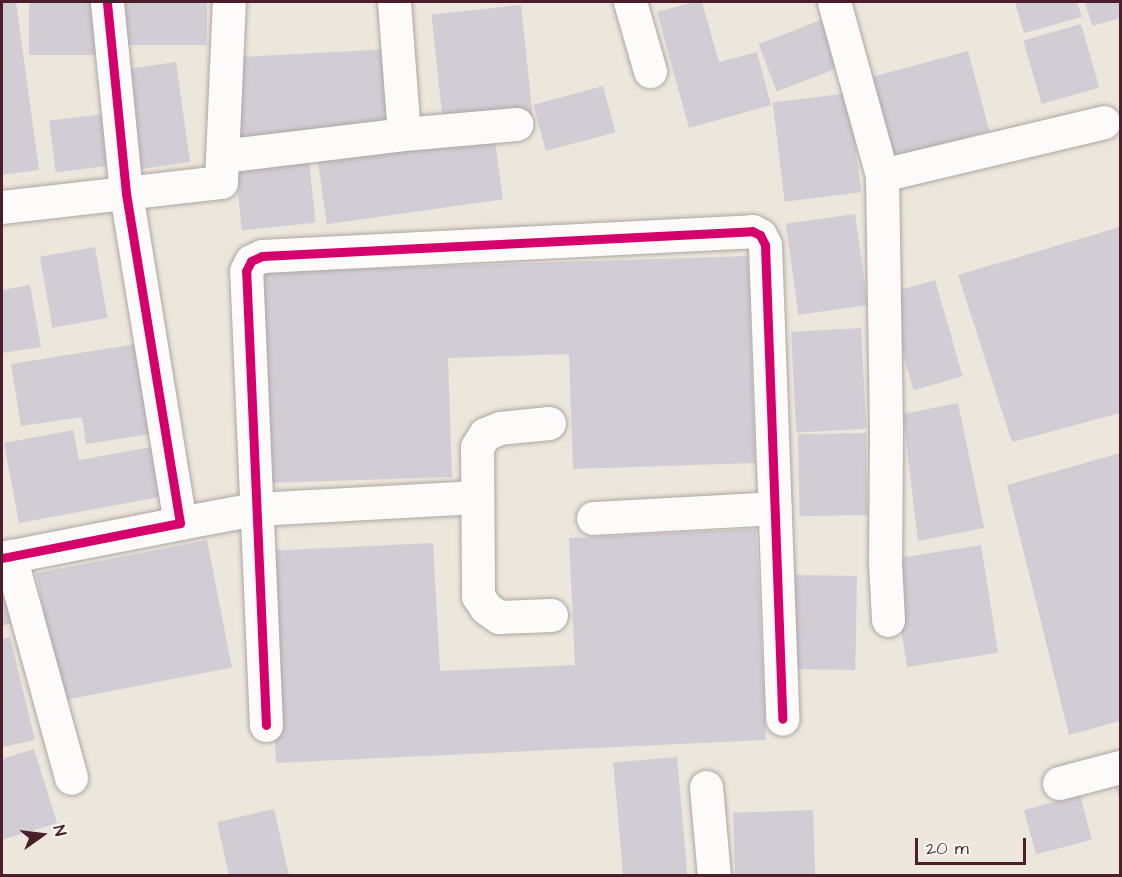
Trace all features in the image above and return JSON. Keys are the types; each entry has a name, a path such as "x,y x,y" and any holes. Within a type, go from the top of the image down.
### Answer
{"street":[{"path":"107,2 126,193 180,523"},
{"path":"2,207 221,182 229,2"},
{"path":"394,2 404,134"},
{"path":"630,2 650,71"},
{"path":"842,3 882,175 886,431 885,562 888,620"},
{"path":"882,175 1104,122"},
{"path":"222,156 404,134 517,124"},
{"path":"266,725 246,271 251,261 262,256 752,231 760,235 765,245 782,719"},
{"path":"549,423 500,428 485,434 477,447 478,596 486,608 499,617 551,615"},
{"path":"71,778 6,557 255,508 477,497"},
{"path":"593,518 775,508"},
{"path":"1059,783 1120,767"},
{"path":"706,787 714,876"}],"building":[{"path":"2,2 16,2 39,170 2,175"},
{"path":"29,2 96,2 96,55 29,55"},
{"path":"113,2 207,2 207,45 113,45"},
{"path":"702,2 719,62 757,52 771,105 689,128 657,12"},
{"path":"1015,2 1077,2 1082,17 1024,33"},
{"path":"1085,2 1120,2 1120,18 1092,26"},
{"path":"521,5 533,115 443,125 431,14"},
{"path":"821,20 839,68 777,92 758,44"},
{"path":"1081,24 1099,87 1042,104 1023,41"},
{"path":"393,49 397,133 240,141 235,57"},
{"path":"968,51 989,131 893,157 871,77"},
{"path":"176,62 190,162 132,170 118,70"},
{"path":"603,86 615,132 546,151 533,105"},
{"path":"849,93 861,192 785,202 773,102"},
{"path":"104,114 110,166 56,172 49,121"},
{"path":"494,135 503,199 327,224 318,160"},
{"path":"309,161 315,223 242,230 235,169"},
{"path":"855,214 868,305 798,315 786,224"},
{"path":"1120,227 1120,413 1012,442 958,275"},
{"path":"95,247 108,318 52,328 40,257"},
{"path":"748,256 755,463 573,469 569,354 448,358 452,477 268,483 260,272"},
{"path":"935,280 963,376 914,390 886,294"},
{"path":"30,285 41,347 2,353 2,290"},
{"path":"861,328 866,429 796,433 791,332"},
{"path":"142,343 157,433 86,444 82,417 21,426 11,364"},
{"path":"958,403 984,528 918,541 903,414"},
{"path":"73,430 79,460 162,445 171,495 19,523 4,443"},
{"path":"866,433 867,515 799,516 798,434"},
{"path":"1120,453 1120,721 1069,735 1007,485"},
{"path":"756,529 766,740 276,763 265,551 433,543 440,671 575,665 569,538"},
{"path":"207,540 232,668 61,701 36,573"},
{"path":"981,545 998,653 907,667 890,559"},
{"path":"794,575 857,576 855,670 792,669"},
{"path":"2,582 12,623 2,626"},
{"path":"10,637 35,740 2,747 2,639"},
{"path":"34,749 57,823 2,840 2,759"},
{"path":"677,757 687,876 623,876 613,763"},
{"path":"1120,776 1120,803 1113,778"},
{"path":"1080,795 1092,839 1036,854 1024,810"},
{"path":"274,809 289,876 229,876 217,822"},
{"path":"813,810 815,876 735,876 733,813"}],"cycle path":[{"path":"2,558 180,523 126,193 107,2"},
{"path":"266,725 246,271 251,261 262,256 752,231 760,235 765,245 782,719"}]}
